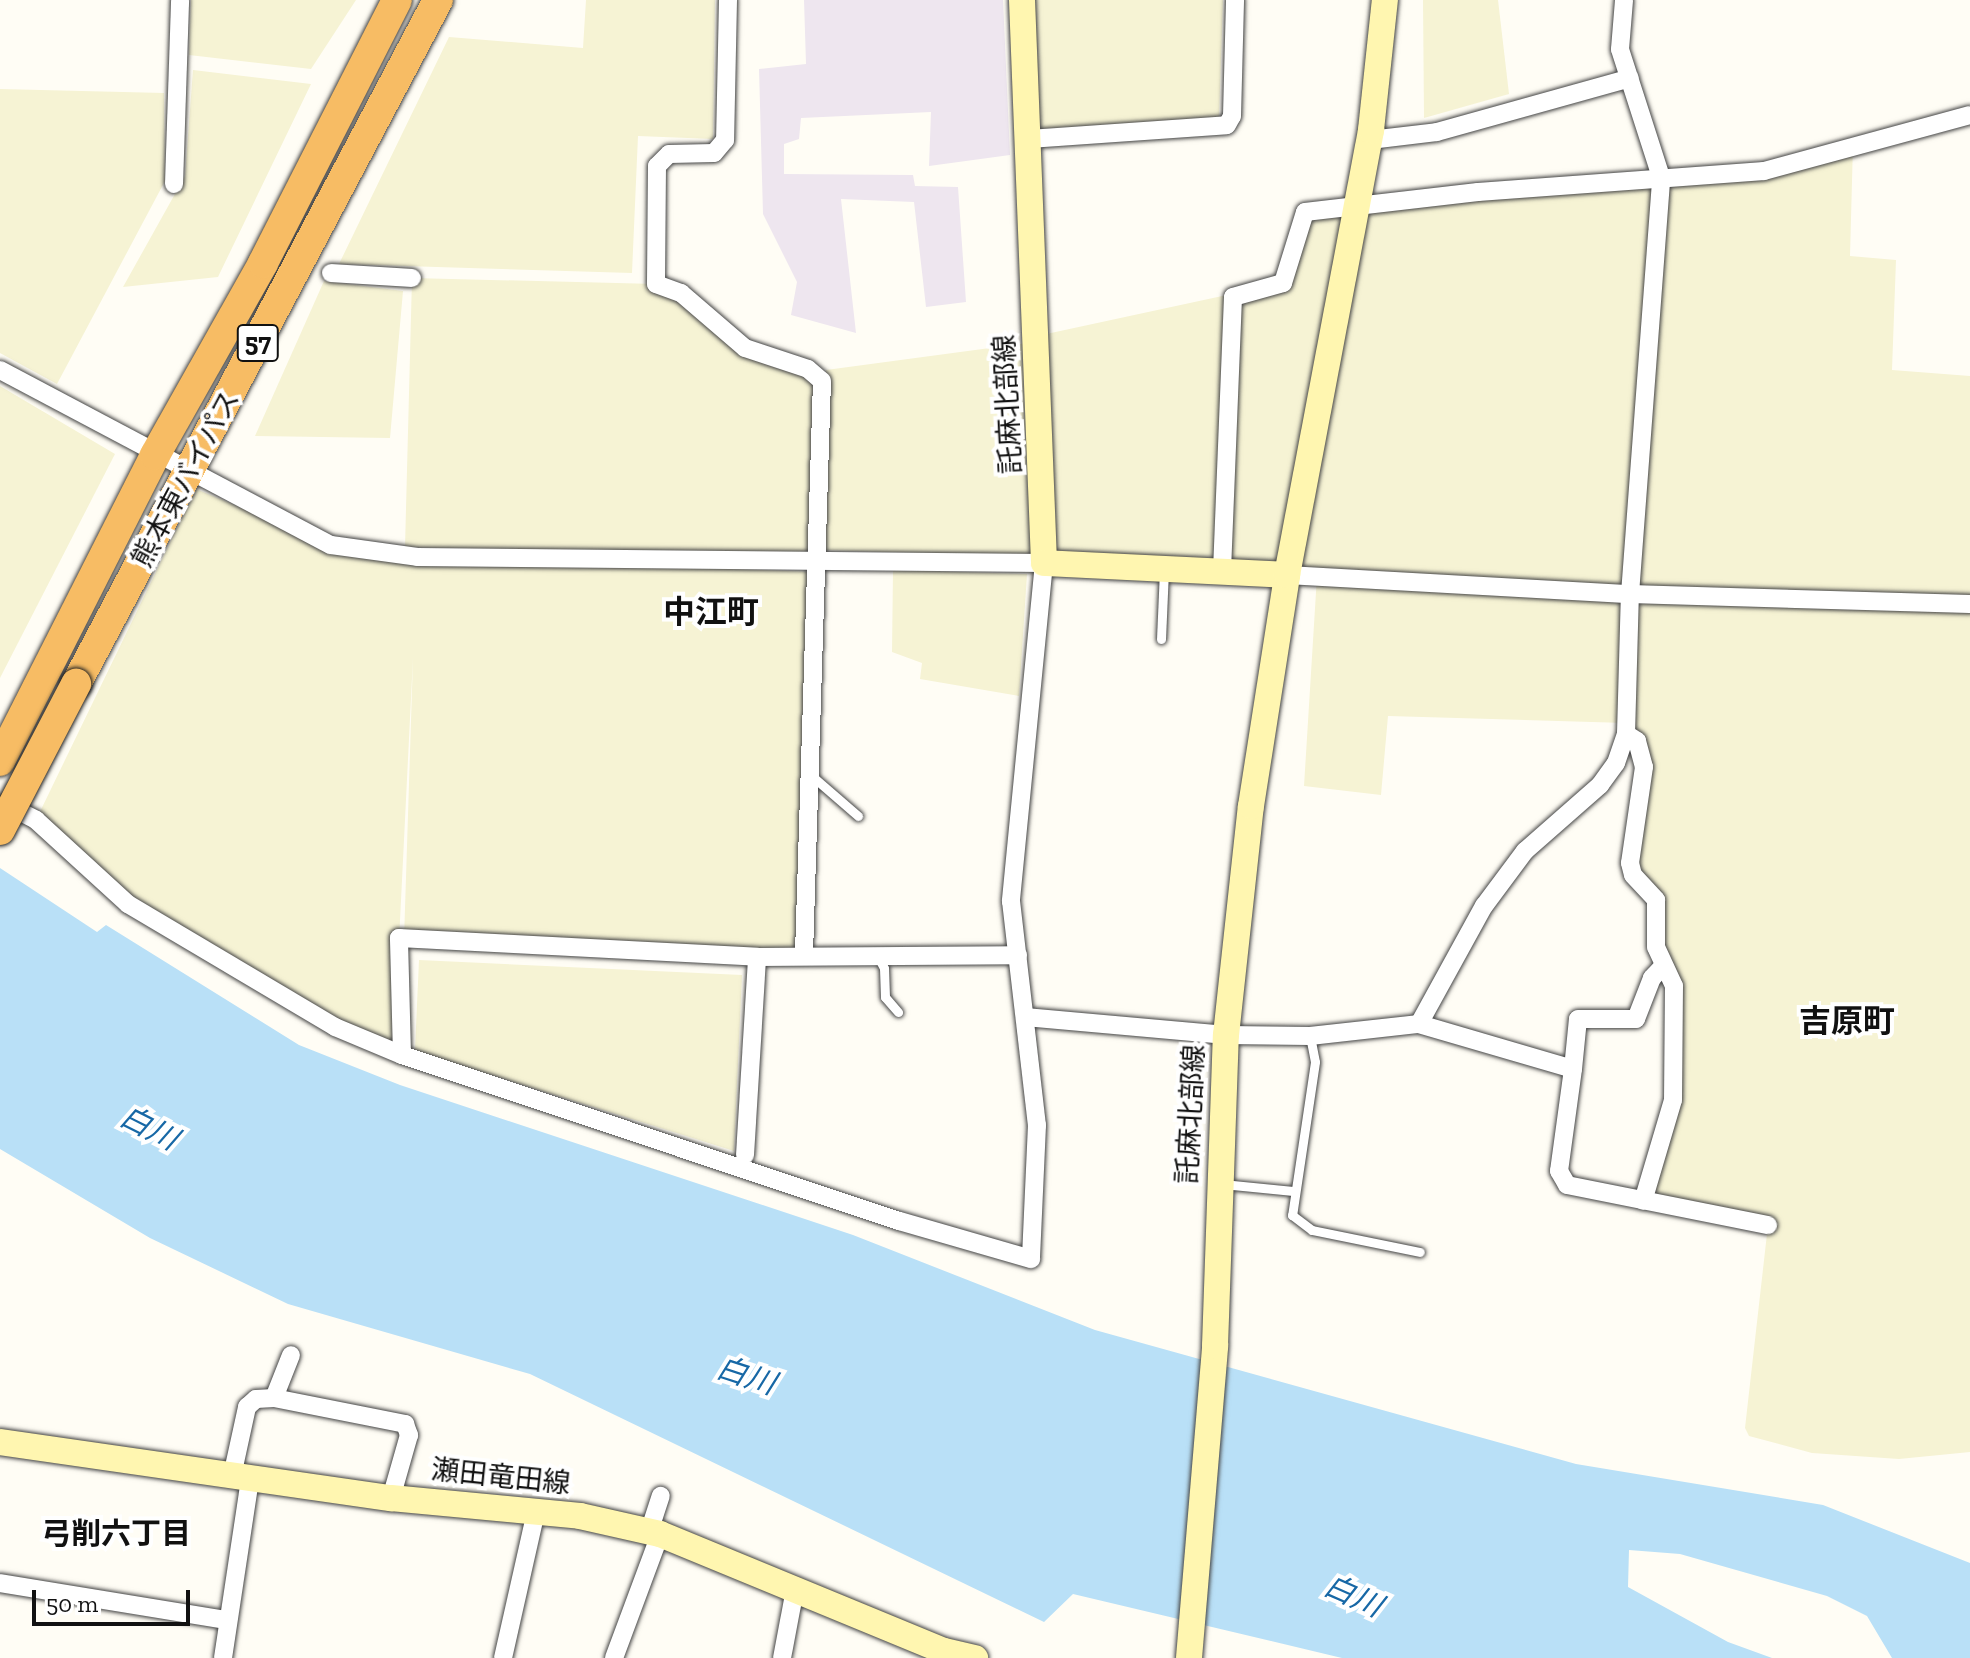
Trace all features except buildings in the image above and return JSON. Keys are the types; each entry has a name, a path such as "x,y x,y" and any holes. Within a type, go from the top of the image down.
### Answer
{"highway":[{"name":"熊本東バイパス","path":"0,761 155,455 263,263 397,0"},
{"name":"熊本東バイパス","path":"0,830 438,0"}],"main road":[{"name":"託麻北部線","path":"1022,0 1044,563"},
{"name":"託麻北部線","path":"1189,1651 1215,1346 1226,1035 1251,806 1287,575 1370,140 1385,0"},
{"path":"1044,563 1287,575"},
{"name":"瀬田竜田線","path":"0,1442 391,1498 536,1512 654,1533 944,1651 975,1658"}],"street":[{"path":"174,184 180,0"},
{"path":"728,0 725,140 714,153 669,154 657,166 656,284 681,293 745,348 808,369 822,381 819,558 804,954"},
{"path":"1029,139 1227,125 1232,116 1235,0"},
{"path":"1419,1024 1484,906 1525,851 1600,785 1616,763 1626,734 1630,594 1661,177 1620,49 1624,0"},
{"path":"1370,140 1437,132 1630,78"},
{"path":"1222,571 1233,297 1283,283 1305,212 1661,177 1764,171 1970,115"},
{"path":"331,273 412,278"},
{"path":"0,370 155,455 331,545 417,557 819,558 1044,563 1011,901 1037,1125 1031,1259 899,1221 402,1055 335,1027 128,904 36,820 0,802"},
{"path":"1287,575 1630,594 1970,604"},
{"path":"1626,734 1637,741 1644,767 1630,863 1633,875 1656,900 1656,947 1674,986 1673,1100 1643,1201"},
{"path":"402,1055 399,938 757,957 804,954 1018,955"},
{"path":"745,1155 757,957"},
{"path":"1663,966 1652,978 1636,1019 1578,1019 1559,1171 1567,1185 1768,1225"},
{"path":"1025,1017 1226,1035 1310,1036 1419,1024 1573,1069"},
{"path":"274,1398 291,1355"},
{"path":"228,1657 227,1620 247,1407 256,1399 274,1398 405,1424 409,1435 391,1498"},
{"path":"614,1658 654,1533 661,1496"},
{"path":"503,1658 536,1512"},
{"path":"0,1583 227,1620"},
{"path":"782,1658 795,1589"}],"lane":[{"path":"1161,639 1164,568"},
{"path":"812,776 858,816"},
{"path":"877,955 884,968 885,997 898,1012"},
{"path":"1310,1036 1315,1062 1292,1215 1303,1227 1420,1252"},
{"path":"1219,1183 1294,1191"}],"shaded area":[{"path":"191,0 356,0 311,69 189,55"},
{"path":"586,0 715,0 713,139 638,136 632,273 339,264 449,37 583,48"},
{"path":"804,0 1003,0 1010,155 929,166 931,112 801,118 799,139 784,144 784,174 913,175 915,186 958,187 966,302 926,307 914,202 841,199 856,333 791,315 797,282 763,214 759,69 806,64"},
{"path":"1031,0 1223,0 1219,118 1037,129"},
{"path":"1423,0 1498,0 1509,94 1424,118"},
{"path":"193,70 311,84 218,277 123,287 185,176"},
{"path":"0,89 164,93 165,181 57,384 0,353"},
{"path":"1853,144 1850,256 1896,260 1892,370 1970,376 1970,1452 1899,1459 1812,1453 1749,1436 1745,1428 1768,1225 1643,1201 1673,1100 1670,976 1656,900 1633,875 1644,767 1626,723 1388,716 1381,795 1304,786 1317,576 1044,563 1037,336 1283,283 1305,212 1704,175"},
{"path":"412,278 656,284 745,348 822,381 818,558 405,547"},
{"path":"324,281 403,291 390,438 255,436"},
{"path":"1028,343 1037,557 824,550 826,370"},
{"path":"0,386 115,454 0,678"},
{"path":"196,489 331,545 417,557 814,572 801,955 404,940 413,658 394,1042 335,1027 128,904 36,820"},
{"path":"893,570 1027,574 1019,696 920,679 922,663 892,652"},
{"path":"419,960 742,975 734,1151 415,1051"}],"water":[{"name":"白川","path":"0,868 97,932 106,925 299,1045 400,1085 853,1235 1095,1330 1576,1464 1823,1505 1970,1563 1970,1658 1892,1658 1867,1616 1827,1596 1680,1554 1629,1550 1628,1587 1728,1642 1772,1658 1342,1658 1073,1594 1044,1622 530,1374 288,1304 150,1238 0,1149"}],"district":[{"name":"中江町","path":"711,612"},
{"name":"吉原町","path":"1847,1021"},
{"name":"弓削六丁目","path":"116,1534"}]}
